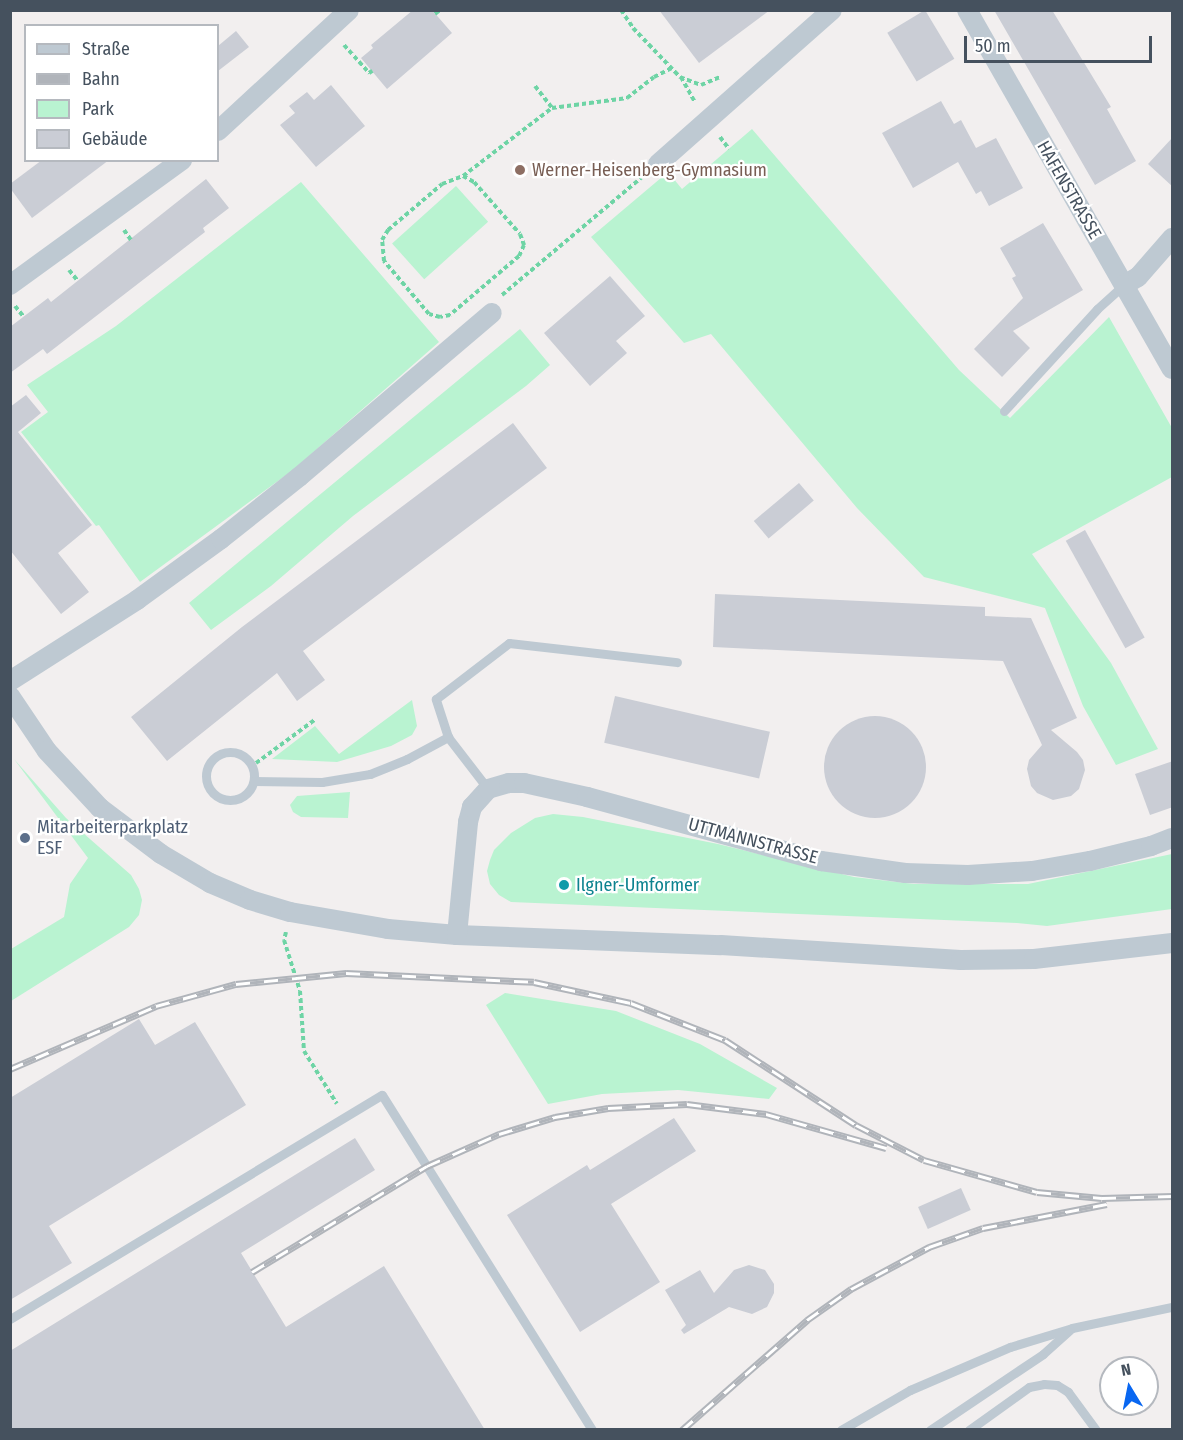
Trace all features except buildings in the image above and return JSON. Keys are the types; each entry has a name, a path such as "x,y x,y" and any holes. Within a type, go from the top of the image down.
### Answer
{"street":[{"path":"219,130 350,10"},
{"path":"658,164 832,10"},
{"name":"HAFENSTRASSE","path":"967,10 1173,369"},
{"path":"10,285 179,162"},
{"path":"1124,285 1138,277 1173,238"},
{"path":"10,681 138,600 221,539 299,477 492,313"},
{"path":"10,696 47,751 100,808 161,854 210,883 250,900 290,912 388,929 457,935 744,946 961,960 1034,959 1173,943"},
{"name":"UTTMANNSTRASSE","path":"488,789 509,783 524,783 618,805 821,861 905,873 968,874 1032,871 1090,861 1151,846 1173,838"},
{"path":"457,935 468,822 472,807 488,789"}],"lane":[{"path":"1004,411 1097,309 1124,285"},
{"path":"488,789 448,737 436,699 509,643 677,662"},
{"path":"254,781 322,782 370,774 407,759 448,737"},
{"path":"226,752 240,754 252,766 254,781 242,797 227,800 211,790 206,776 210,763 217,756 226,752"},
{"path":"10,1319 382,1095 592,1430"},
{"path":"841,1430 910,1390 1010,1347 1072,1328 1173,1307"},
{"path":"930,1430 1043,1354 1072,1328"},
{"path":"969,1430 1029,1387 1044,1384 1057,1385 1068,1392 1096,1430"}],"path":[{"path":"435,14 440,10"},
{"path":"621,10 633,28 680,76 701,85 720,77 729,70"},
{"path":"330,28 369,73 372,71"},
{"path":"463,176 474,182 520,234 524,245 519,256 450,315 440,317 429,314 384,261 382,240 388,230 442,184 463,176 552,108 627,98 654,77 672,68"},
{"path":"535,86 552,108"},
{"path":"492,313 495,301 658,164"},
{"path":"10,300 24,317"},
{"path":"252,766 316,719"},
{"path":"284,940 300,991 304,1051 345,1117"}],"green space":[{"path":"752,129 959,370 1010,418 1109,317 1172,428 1172,477 1032,554 1111,663 1158,749 1116,765 1083,706 1045,608 924,577 857,508 711,334 684,343 591,237 668,172 682,189"},
{"path":"301,182 439,342 293,470 140,582 99,525 96,526 21,432 48,412 27,385 116,326"},
{"path":"456,186 488,222 424,279 392,244"},
{"path":"520,329 550,365 526,386 353,516 271,586 211,630 189,603"},
{"path":"412,700 417,726 412,735 391,746 337,762 272,759 315,726 339,754"},
{"path":"14,759 66,818 131,875 142,900 139,915 129,927 11,1001 11,949 64,917 70,884 88,858"},
{"path":"350,792 348,818 301,817 293,812 290,805 297,796"},
{"path":"553,814 583,817 718,844 854,877 914,884 1028,884 1172,854 1172,909 1047,926 511,902 499,895 490,884 487,871 494,850 511,833 535,818"},
{"path":"505,993 616,1011 700,1044 777,1088 769,1099 678,1090 602,1094 548,1104 486,1005"}],"railway":[{"path":"10,1069 156,1006 236,984 346,973 534,982 631,1003 725,1040 856,1125 924,1160 1037,1192 1102,1198 1172,1196"},
{"path":"252,1272 427,1166 499,1134 555,1117 608,1108 687,1104 766,1114 886,1148"},
{"path":"682,1430 807,1320 851,1289 929,1247 983,1228 1107,1204"}],"place":[{"name":"Werner-Heisenberg-Gymnasium","path":"520,170"},
{"name":"Mitarbeiterparkplatz ESF","path":"25,838"},
{"name":"Ilgner-Umformer","path":"564,885"}]}
